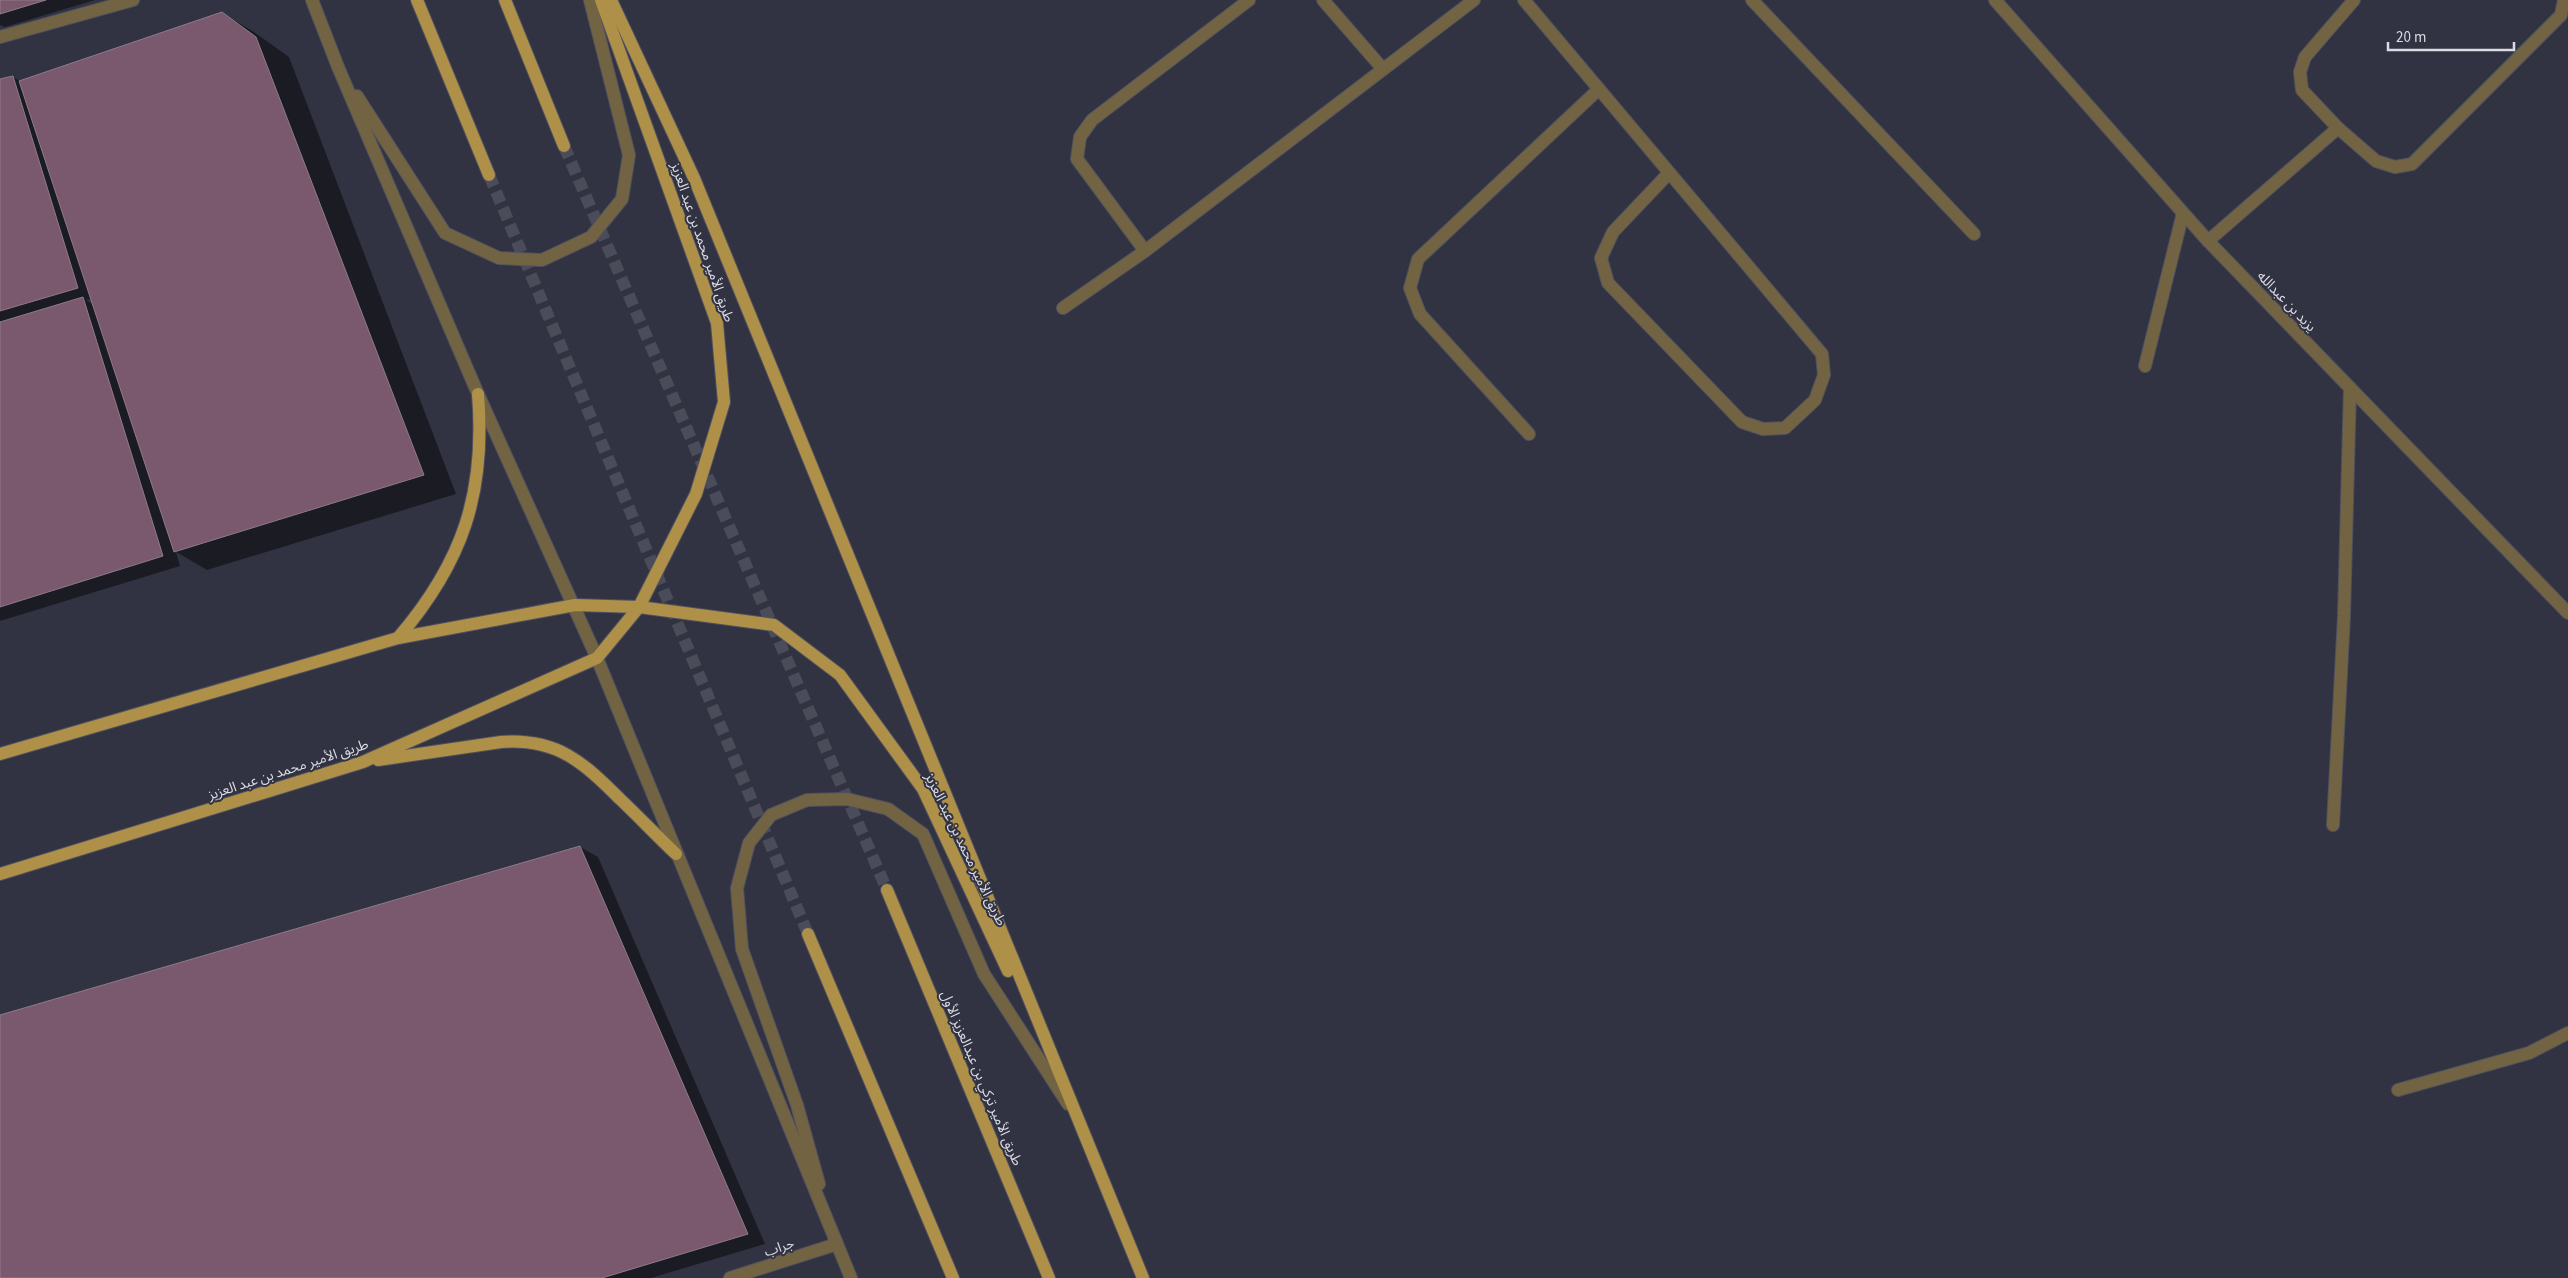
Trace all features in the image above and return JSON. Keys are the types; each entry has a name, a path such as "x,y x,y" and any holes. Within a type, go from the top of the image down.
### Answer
{"main road":[{"path":"417,0 489,175"},
{"path":"505,0 564,146"},
{"name":"طريق الأمير محمد بن عبد العزيز","path":"0,874 363,762 597,658 639,606 696,494 724,402 717,323 601,0"},
{"path":"612,0 694,178 1142,1278"},
{"path":"398,638 423,609 438,585 460,542 472,506 479,469 482,432 478,394"},
{"name":"طريق الأمير محمد بن عبد العزيز","path":"0,754 398,638 575,605 639,606 774,625 840,675 923,789 1073,1111"},
{"path":"363,762 500,742 520,740 540,743 558,749 592,771 676,854"},
{"name":"طريق الأمير تركي بن عبدالعزيز الأول","path":"887,890 1049,1278"},
{"path":"808,934 953,1278"}],"street":[{"path":"0,37 133,0"},
{"path":"312,0 338,67 478,394 575,605 851,1278"},
{"path":"338,67 446,233 499,258 542,260 591,238 622,199 629,155 590,0"},
{"path":"1145,251 1077,159 1080,137 1092,120 1249,0"},
{"path":"1323,0 1382,68"},
{"path":"1062,308 1145,251 1382,68 1474,0"},
{"path":"1524,0 1822,354 1824,375 1815,400 1785,428 1763,429 1742,422 1608,283 1601,258 1613,232 1669,173"},
{"path":"1752,0 1974,234"},
{"name":"يزيد بن عبدالله","path":"1995,0 2208,241 2568,613"},
{"path":"2354,0 2305,57 2300,72 2302,90 2338,128 2376,161 2395,167 2412,164 2561,16 2564,0"},
{"path":"1529,434 1420,314 1410,288 1418,259 1599,89"},
{"path":"2208,241 2338,128"},
{"path":"2145,366 2183,213"},
{"path":"2333,825 2344,616 2350,388"},
{"path":"837,1244 797,1105 742,949 737,888 749,843 772,815 807,800 847,799 888,809 923,834 984,974 1073,1111"},
{"path":"2398,1090 2529,1053 2568,1033"},
{"name":"جراب","path":"730,1278 837,1244"}],"building":[{"path":"0,0 46,0 0,14"},
{"path":"222,12 256,37 424,475 174,552 19,81"},
{"path":"13,76 78,288 0,311 0,79"},
{"path":"83,297 163,556 0,607 0,322"},
{"path":"580,846 748,1234 602,1278 0,1278 0,1015"}],"tunnel":[{"path":"564,146 887,890"},
{"path":"489,175 808,934"}]}
